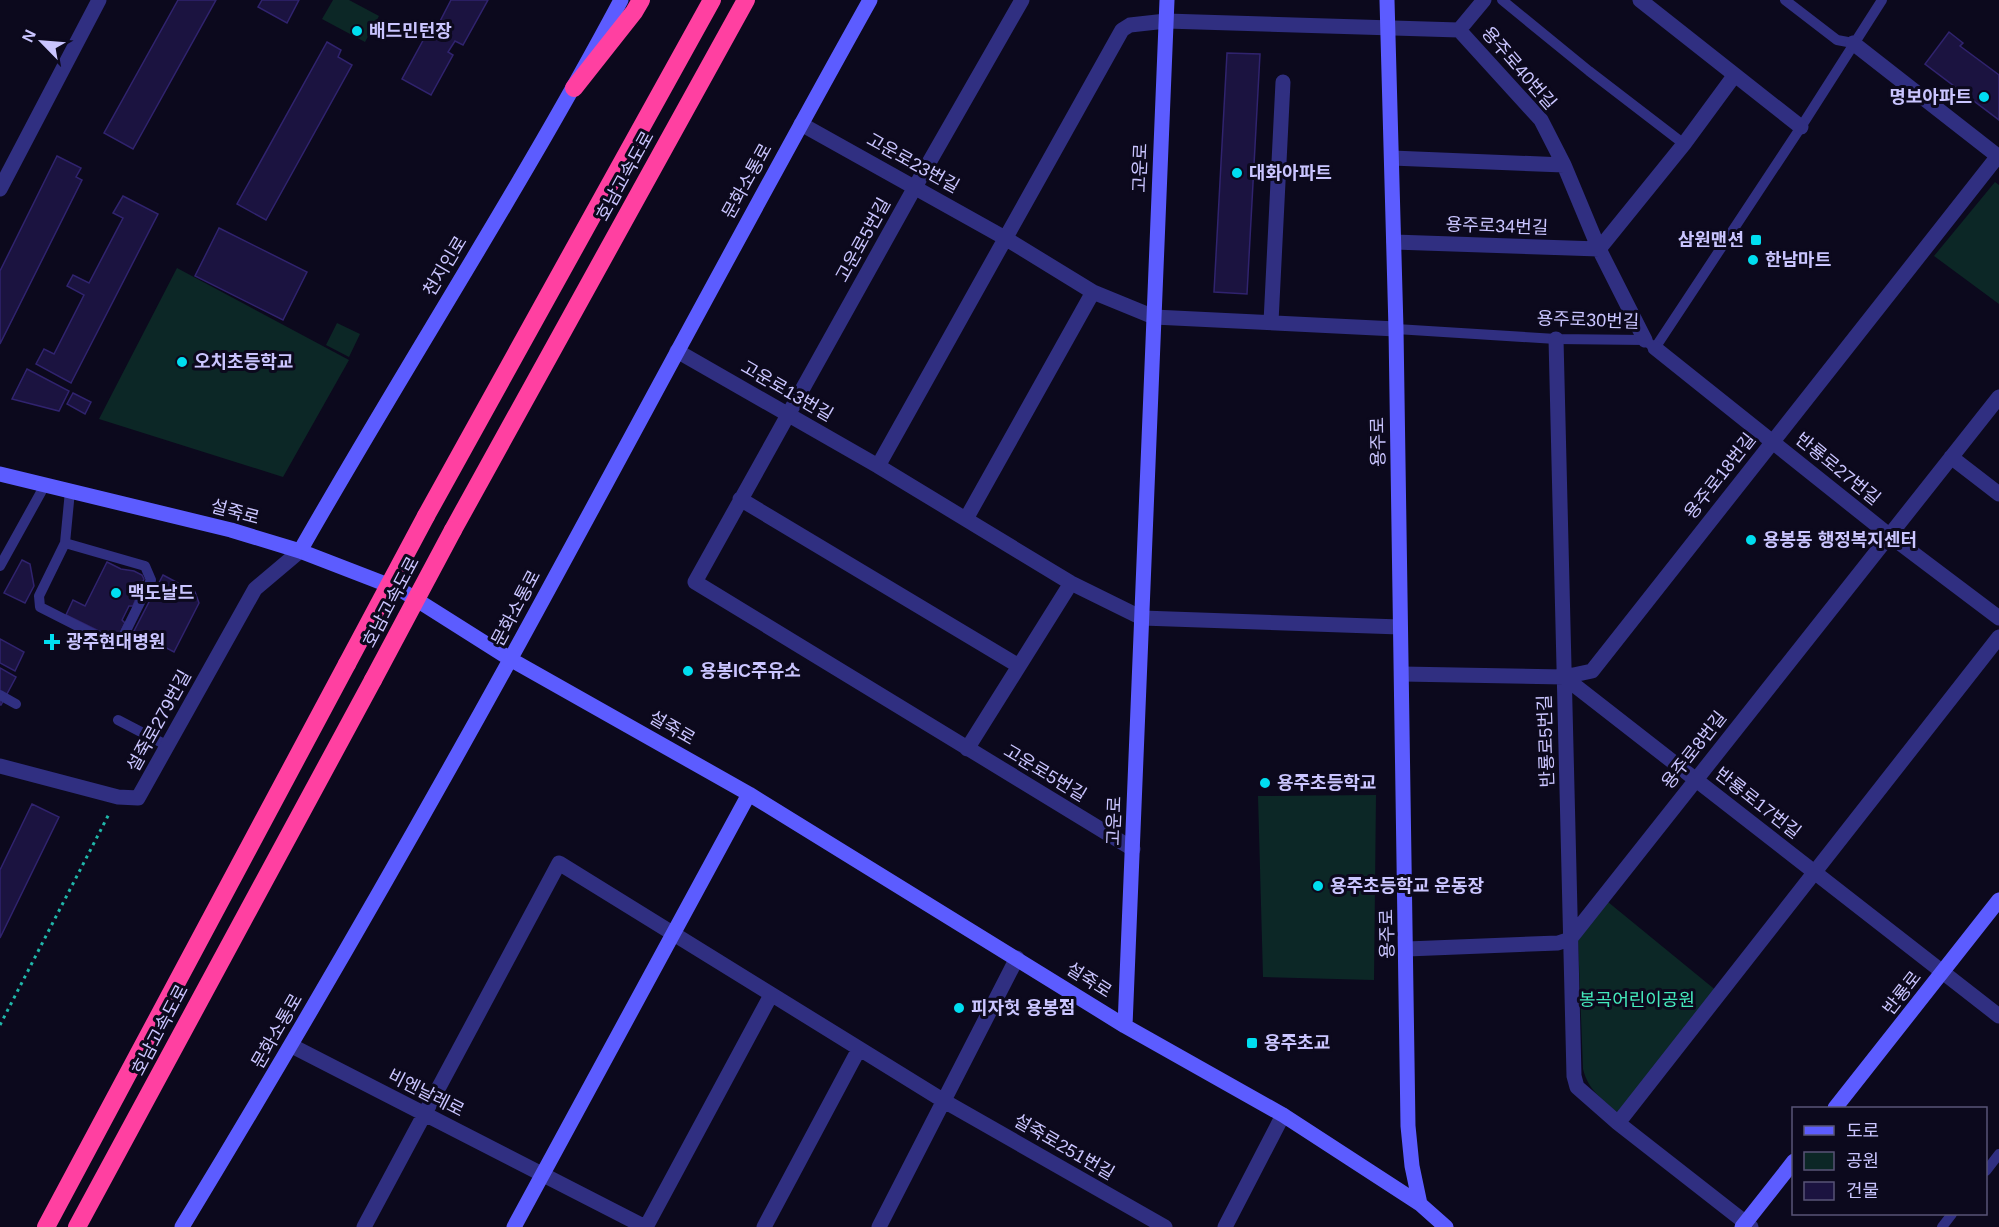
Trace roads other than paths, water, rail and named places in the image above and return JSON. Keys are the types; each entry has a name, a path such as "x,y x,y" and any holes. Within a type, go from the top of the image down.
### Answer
{"highway":[{"path":"574,88 641,0"},
{"name":"호남고속도로","path":"45,1227 426,516 712,0"},
{"name":"호남고속도로","path":"76,1227 453,530 747,0"}],"street":[{"path":"0,189 99,0"},
{"name":"천지인로","path":"300,551 364,439 574,88 621,0"},
{"name":"문화소통로","path":"182,1227 292,1046 510,659 870,0"},
{"name":"고운로5번길","path":"1022,0 695,582 1133,849"},
{"name":"고운로","path":"1125,1026 1167,0"},
{"name":"용주로","path":"1387,0 1396,329 1408,1126 1419,1203"},
{"name":"용주로40번길","path":"1459,30 1484,0"},
{"path":"1640,0 1801,127"},
{"path":"878,466 1122,30 1130,26 1166,21 1387,28"},
{"name":"용주로40번길","path":"1387,28 1459,30 1541,120 1564,165"},
{"path":"1853,43 1998,157"},
{"path":"1599,249 1684,144 1734,76"},
{"path":"1271,322 1282,82"},
{"name":"고운로23번길","path":"801,123 1005,238 1094,292 1154,317"},
{"name":"용주로18번길","path":"1402,674 1563,677 1592,671 1998,157"},
{"path":"1392,158 1564,165 1599,249 1650,344"},
{"name":"용주로34번길","path":"1394,242 1599,249"},
{"path":"966,519 1094,292"},
{"path":"1154,317 1396,329"},
{"name":"반룡로5번길","path":"1556,339 1574,1076 1577,1087 1618,1123 1746,1226"},
{"name":"반룡로27번길","path":"1650,344 1889,535 1999,618"},
{"name":"고운로13번길","path":"677,351 878,466 1071,583 1142,618"},
{"name":"용주로8번길","path":"1570,939 1999,397"},
{"path":"1951,457 1999,494"},
{"name":"설죽로","path":"0,474 231,530 300,551 401,591 510,659 749,794 1125,1026 1283,1115 1419,1203 1446,1227"},
{"path":"740,499 1019,666"},
{"name":"설죽로279번길","path":"0,766 118,797 138,798 255,589 300,551"},
{"path":"967,748 1071,583"},
{"path":"1142,618 1400,627"},
{"path":"1618,1123 1999,637"},
{"name":"반룡로17번길","path":"1563,677 1999,1016"},
{"path":"514,1227 749,794"},
{"path":"364,1227 559,863 771,994 646,1227"},
{"name":"반룡로","path":"1837,1107 1999,900"},
{"path":"1407,949 1558,943 1570,939"},
{"path":"885,1225 944,1101 1017,958"},
{"name":"설죽로251번길","path":"771,994 944,1101 1165,1227"},
{"name":"비엔날레로","path":"292,1046 646,1227"},
{"path":"764,1227 859,1049"},
{"path":"1225,1227 1283,1115"},
{"path":"1746,1226 1792,1164"}],"lane":[{"name":"용주로40번길","path":"1502,0 1684,144"},
{"path":"1785,0 1837,40 1853,43"},
{"name":"용주로30번길","path":"1396,329 1650,344 1801,127 1882,0"},
{"path":"0,566 45,485"},
{"path":"65,543 145,566 152,580 121,641 109,642 40,607 39,596 65,543 70,491"},
{"path":"0,695 16,704"},
{"path":"118,720 168,746"},
{"path":"1987,1170 1999,1154"},
{"path":"1942,1227 1951,1215"}],"place":[{"name":"배드민턴장","path":"357,31"},
{"name":"명보아파트","path":"1984,97"},
{"name":"대화아파트","path":"1237,173"},
{"name":"삼원맨션","path":"1756,240"},
{"name":"한남마트","path":"1753,260"},
{"name":"오치초등학교","path":"182,362"},
{"name":"용봉동 행정복지센터","path":"1751,540"},
{"name":"맥도날드","path":"116,593"},
{"name":"광주현대병원","path":"52,642"},
{"name":"용봉IC주유소","path":"688,671"},
{"name":"용주초등학교","path":"1265,783"},
{"name":"용주초등학교 운동장","path":"1318,886"},
{"name":"피자헛 용봉점","path":"959,1008"},
{"name":"용주초교","path":"1252,1043"}],"park label":[{"name":"봉곡어린이공원","path":"1637,1000"}]}
